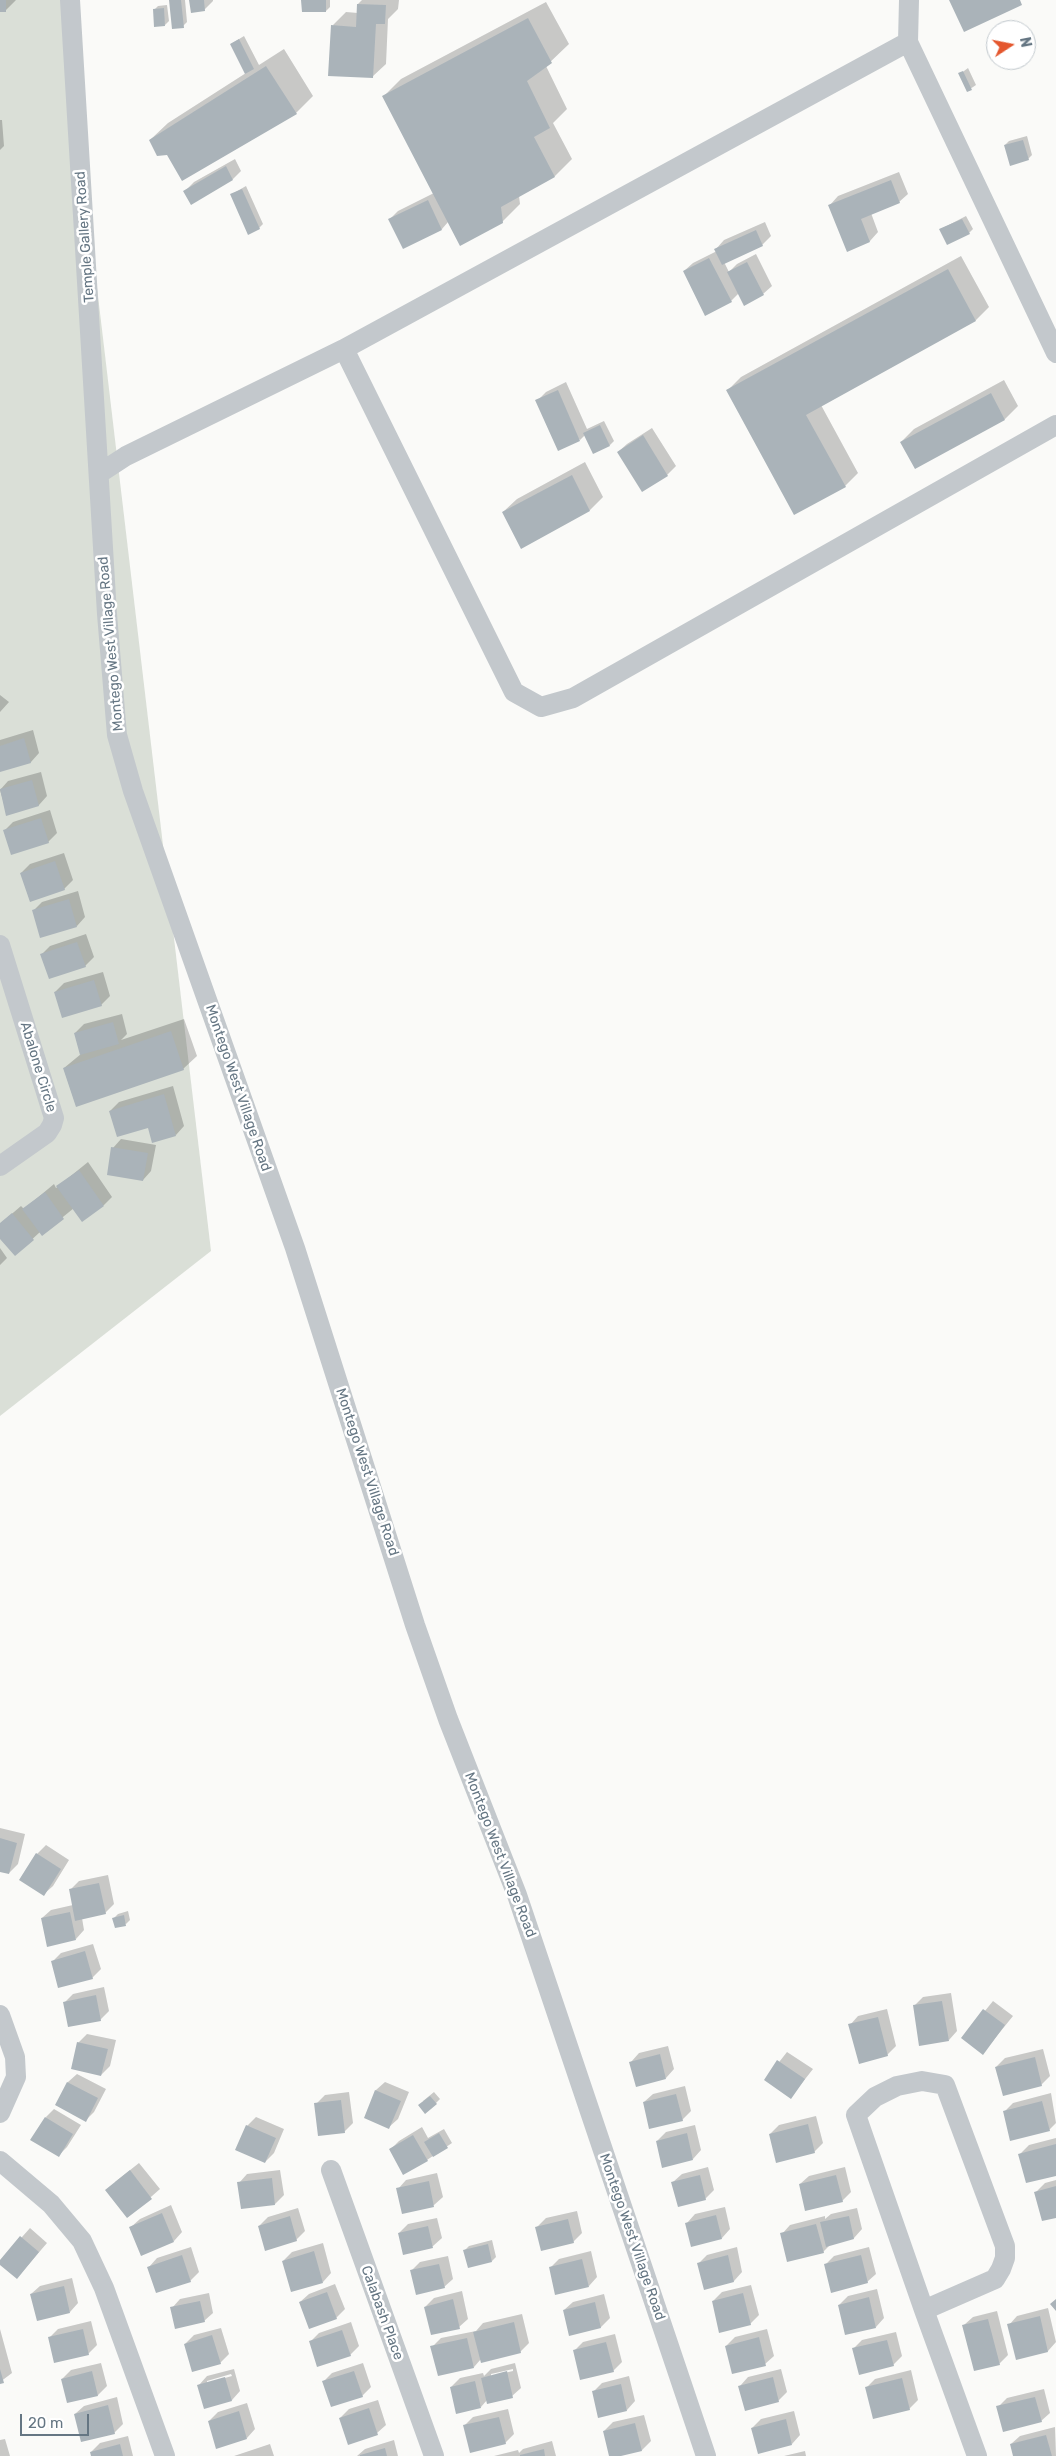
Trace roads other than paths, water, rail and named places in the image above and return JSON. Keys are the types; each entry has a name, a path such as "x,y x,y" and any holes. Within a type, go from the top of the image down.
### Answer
{"street":[{"name":"Temple Gallery Road","path":"70,0 100,474"},
{"path":"909,0 908,42 1056,353"},
{"path":"100,474 126,456 344,348 908,42"},
{"path":"344,348 514,692 541,707 574,698 1056,425"},
{"name":"Montego West Village Road","path":"100,474 107,614 117,735 133,791 292,1239 415,1625 448,1719 517,1895 706,2456"},
{"name":"Abalone Circle","path":"0,945 9,1003 54,1118 52,1125 46,1133 0,1166"},
{"path":"0,2015 15,2057 16,2077 0,2113"},
{"path":"924,2310 995,2279 1003,2264 1005,2246 945,2085 922,2081 897,2086 875,2097 856,2115 924,2310 977,2456"},
{"path":"0,2161 51,2204 82,2241 104,2288 165,2456"},
{"name":"Calabash Place","path":"330,2170 434,2456"}]}
